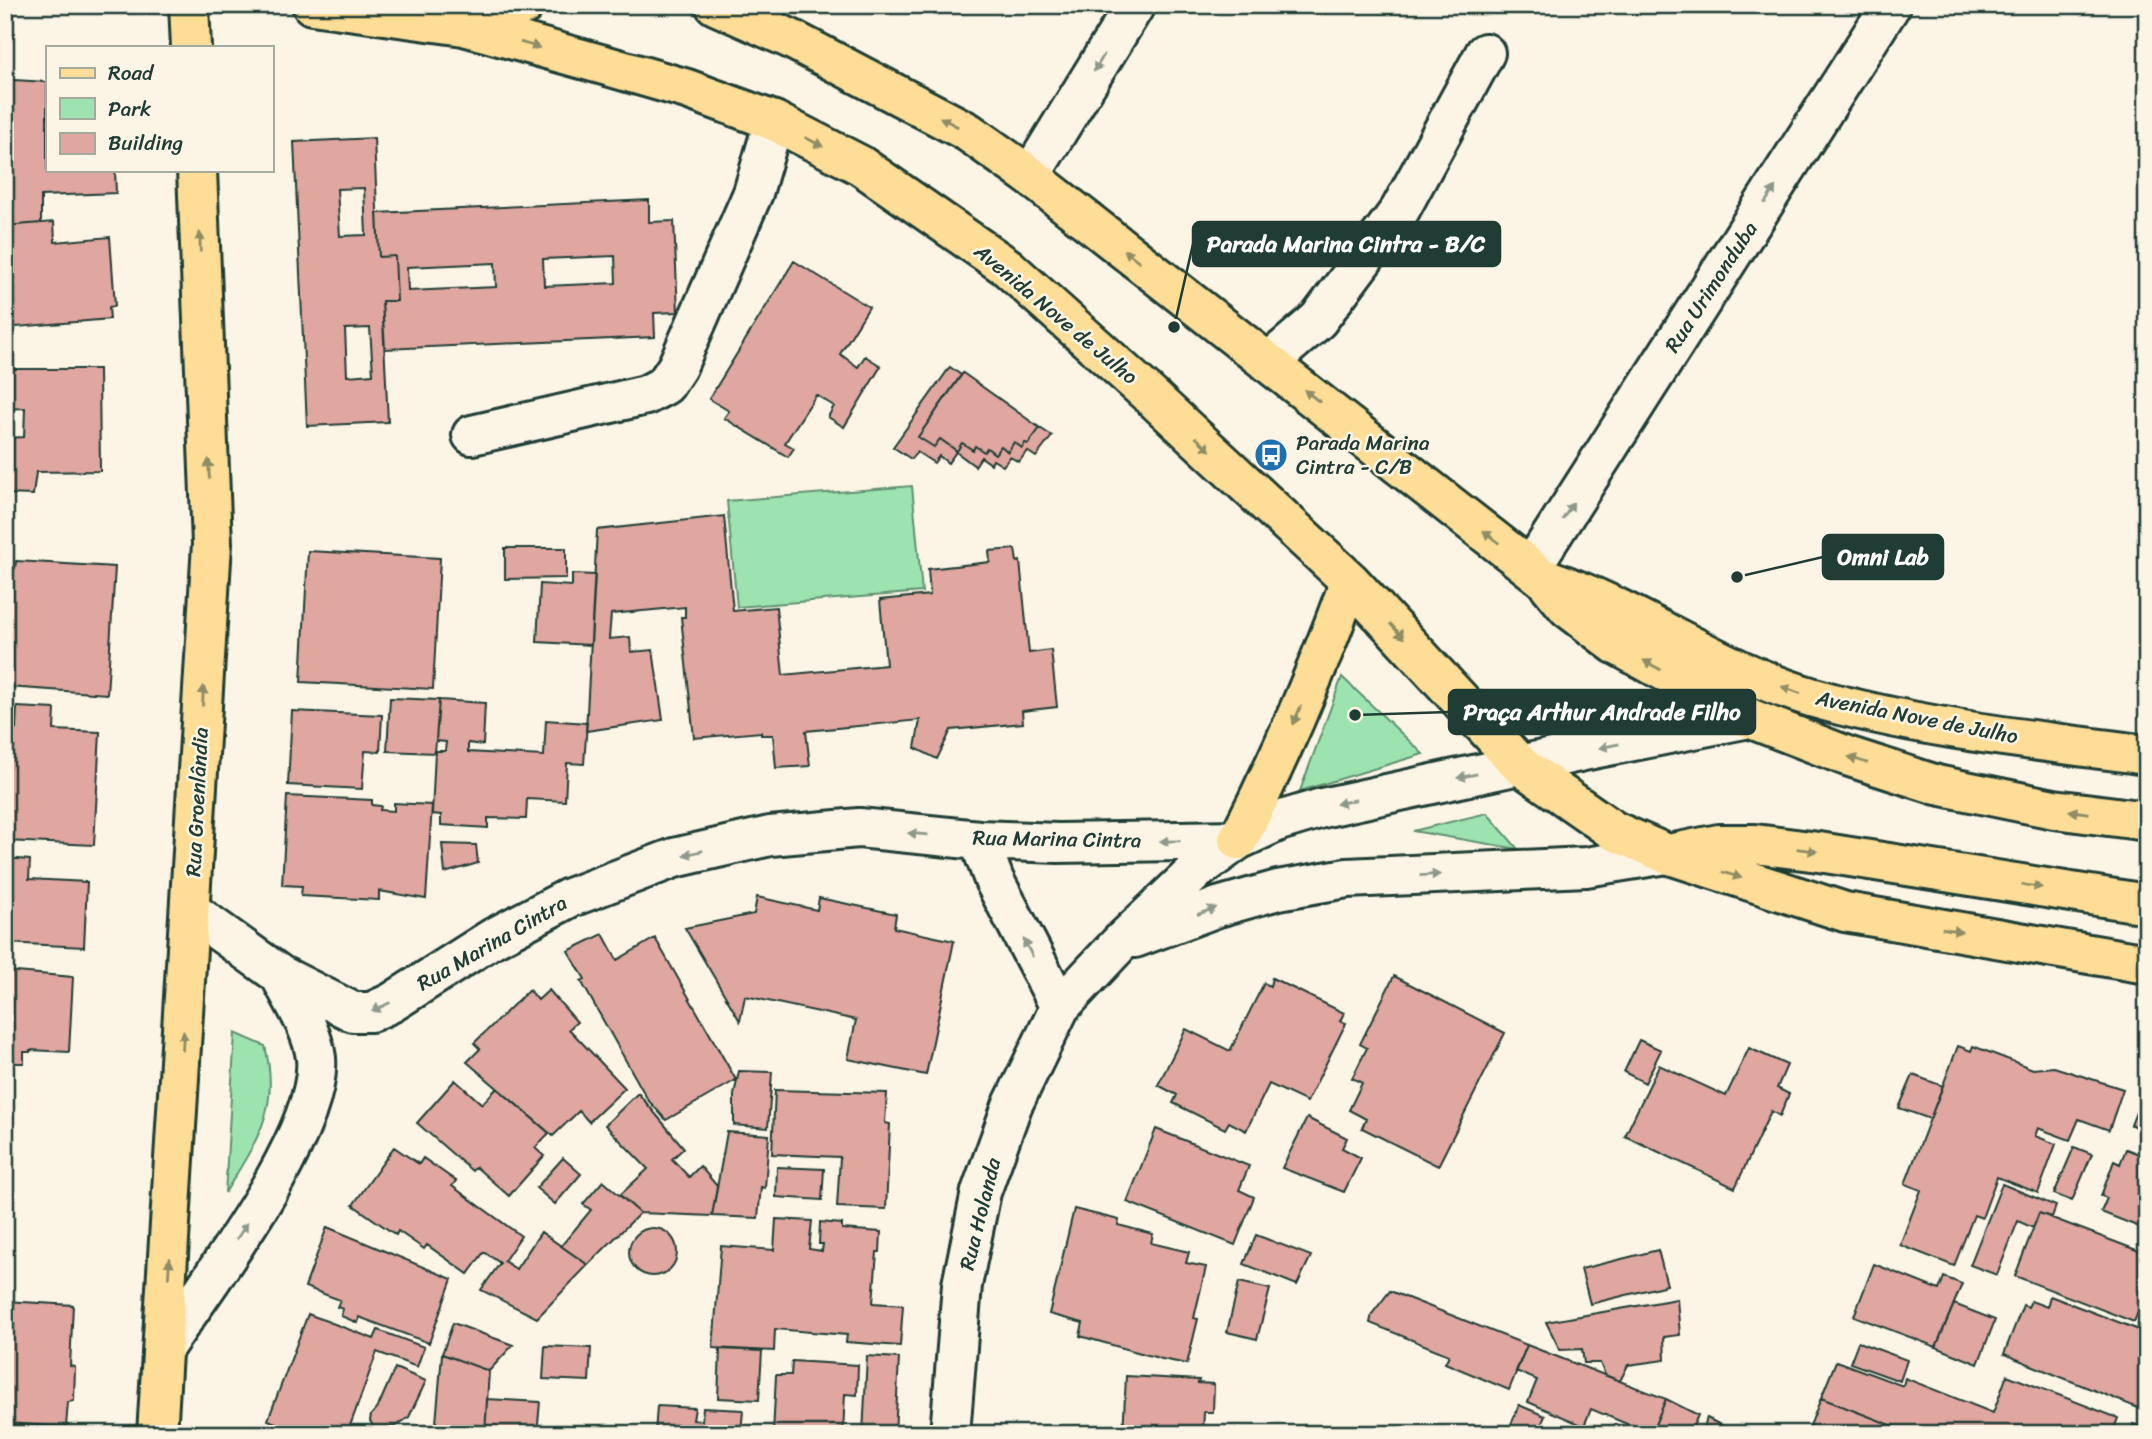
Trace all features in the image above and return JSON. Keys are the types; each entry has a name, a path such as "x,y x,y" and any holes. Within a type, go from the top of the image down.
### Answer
{"main road":[{"path":"189,5 191,46"},
{"name":"Avenida Nove de Julho","path":"312,5 464,26 687,89 774,121 860,165 1007,267 1350,581 1521,766 1614,831 1667,854 1845,912 2147,964"},
{"path":"464,26 524,5"},
{"name":"Avenida Nove de Julho","path":"715,5 791,39 968,132 1031,176 1538,574 1568,608 1615,644 1748,718 1847,756 1937,785 2054,809 2147,821"},
{"path":"768,5 791,39"},
{"name":"Rua Groenlândia","path":"157,1434 212,544 197,172"},
{"name":"Avenida Nove de Julho","path":"1538,574 1589,593 1748,674 1811,697 1900,719 2147,755"},
{"path":"1238,840 1273,772 1324,652 1350,581"},
{"path":"1667,854 1720,844 1755,844 2147,904"}],"street":[{"path":"1031,176 1135,5"},
{"name":"Rua Urimonduba","path":"1538,574 1891,5"},
{"path":"1269,362 1318,320 1400,210 1485,53"},
{"path":"472,435 646,395 665,385 677,367 753,193 774,121"},
{"name":"Rua Marina Cintra","path":"1120,943 1198,869 1238,840 1279,821 1322,808 1748,718"},
{"name":"Rua Marina Cintra","path":"191,911 279,975 353,1012 372,1012 391,1003 493,938 569,898 674,858 770,836 859,828 979,840 1058,843 1238,840"},
{"path":"979,840 994,880 1060,1007"},
{"path":"1120,943 1218,907 1278,890 1347,878 1586,867 1667,854"},
{"name":"Rua Holanda","path":"950,1434 962,1285 981,1192 1012,1106 1060,1007 1120,943"},
{"path":"163,1349 267,1194 298,1137 314,1091 316,1059 307,1026 279,975"}],"green space":[{"path":"912,486 922,592 737,607 727,501"},
{"path":"1342,677 1423,754 1300,791"},
{"path":"1487,813 1518,849 1413,831"},
{"path":"235,1033 265,1046 270,1089 263,1124 225,1193"}],"building":[{"path":"11,82 46,82 46,172 115,172 116,193 41,196 41,223 5,226 5,123 10,122"},
{"path":"374,138 379,257 395,256 397,301 382,301 388,422 307,426 294,142","holes":["364,188 366,235 340,236 337,189","370,328 373,374 347,376 345,329"]},
{"path":"649,200 649,222 674,221 678,312 654,313 655,337 385,349 382,301 397,301 395,256 379,257 377,213","holes":["615,256 616,283 544,286 543,259","495,263 496,287 408,291 407,267"]},
{"path":"54,222 55,242 110,237 115,306 109,307 110,319 5,328 5,226"},
{"path":"794,261 869,307 840,354 858,367 865,356 881,366 844,427 828,417 834,406 816,395 785,443 794,448 788,457 724,418 729,411 709,399"},
{"path":"950,367 961,375 918,437 934,447 940,439 957,451 962,443 973,450 975,446 984,452 987,448 995,454 1001,446 1008,452 1014,442 1022,448 1040,428 1052,436 1036,457 1027,451 1019,462 1010,457 1003,466 993,460 991,464 981,457 975,466 956,452 948,463 939,456 934,463 917,452 911,459 893,447"},
{"path":"5,369 99,369 100,471 36,472 33,495 5,494 5,438 24,437 25,408 5,409"},
{"path":"963,373 1040,428 1028,444 1025,443 1022,448 1014,442 1008,452 1001,446 995,454 987,448 984,452 975,446 973,450 962,443 957,451 940,439 934,447 918,437"},
{"path":"724,516 733,611 776,607 783,675 886,665 880,600 930,595 928,569 990,562 989,551 1015,549 1017,562 1020,561 1029,653 1051,650 1057,707 1022,711 1023,723 951,730 937,759 915,748 920,720 806,731 810,766 776,768 773,735 761,735 761,732 694,738 681,617 685,617 685,607 611,614 609,639 630,637 631,652 653,650 663,720 586,731 597,530"},
{"path":"505,548 566,548 566,578 505,579"},
{"path":"308,551 440,558 433,689 301,682"},
{"path":"16,561 115,567 107,694 8,687 8,680 5,680 5,567 15,568"},
{"path":"572,574 595,575 591,645 537,642 540,584 572,586"},
{"path":"390,698 439,700 435,753 387,751"},
{"path":"439,700 485,703 483,745 468,743 468,752 544,756 546,720 587,723 584,764 567,763 565,801 527,799 526,819 488,818 488,828 441,825 441,815 432,814 435,751 445,751 446,742 436,741"},
{"path":"17,707 55,709 54,730 100,732 94,845 5,841 5,728 16,728"},
{"path":"292,711 382,715 380,752 365,751 362,789 288,785"},
{"path":"287,796 372,800 372,805 381,806 380,810 394,811 394,803 432,805 426,899 379,891 379,900 301,896 302,886 282,885"},
{"path":"442,844 476,845 478,863 445,873"},
{"path":"5,858 30,860 29,879 87,882 84,947 5,943"},
{"path":"757,897 817,910 819,898 896,914 894,928 954,941 926,1075 848,1059 856,1020 745,996 740,1021 685,928 754,914"},
{"path":"603,934 617,960 655,938 736,1080 666,1120 648,1100 581,981 585,979 568,951"},
{"path":"5,971 73,977 69,1052 30,1050 24,1052 24,1063 5,1063"},
{"path":"1394,976 1505,1033 1438,1166 1362,1128 1366,1119 1349,1110 1362,1083 1352,1078 1367,1048 1360,1044"},
{"path":"1272,978 1344,1013 1340,1021 1346,1023 1307,1102 1269,1084 1246,1131 1229,1122 1225,1129 1173,1103 1177,1095 1158,1085 1186,1029 1230,1051 1264,983 1270,986"},
{"path":"529,990 538,1000 549,990 577,1022 569,1029 625,1088 589,1122 579,1111 553,1136 467,1062 480,1049 474,1043"},
{"path":"1639,1040 1661,1050 1645,1083 1624,1072"},
{"path":"1958,1046 1971,1051 1973,1046 2033,1069 2054,1067 2123,1089 2109,1130 2079,1119 2070,1140 2038,1128 2035,1136 2056,1144 2038,1193 1997,1177 1982,1218 1974,1215 1954,1266 1900,1245 1921,1190 1905,1184"},
{"path":"1749,1048 1787,1065 1777,1088 1789,1094 1780,1116 1771,1111 1735,1188 1625,1136 1659,1065 1726,1096"},
{"path":"739,1071 772,1072 768,1128 734,1125 734,1095"},
{"path":"1913,1075 1943,1086 1930,1119 1899,1108"},
{"path":"455,1080 482,1104 497,1088 549,1133 535,1148 544,1156 509,1196 476,1167 472,1171 417,1123"},
{"path":"2147,1085 2147,1131 2131,1125"},
{"path":"775,1090 887,1093 885,1123 890,1124 886,1209 837,1207 840,1157 772,1154"},
{"path":"638,1093 684,1148 672,1159 689,1177 700,1166 717,1186 712,1216 640,1213 620,1195 648,1169 605,1125"},
{"path":"1307,1118 1347,1138 1342,1148 1361,1158 1344,1192 1282,1168"},
{"path":"1156,1129 1249,1166 1239,1190 1254,1197 1235,1245 1127,1202"},
{"path":"727,1132 769,1135 765,1188 761,1187 758,1218 712,1216"},
{"path":"394,1147 419,1164 423,1158 456,1181 452,1186 521,1236 504,1261 516,1269 541,1232 588,1265 537,1318 481,1290 500,1263 484,1252 468,1274 427,1245 424,1249 398,1231 396,1235 353,1205"},
{"path":"2074,1147 2092,1154 2072,1201 2054,1194"},
{"path":"2126,1149 2147,1157 2147,1230 2101,1212 2107,1198 2101,1196 2114,1161 2120,1164"},
{"path":"563,1158 581,1174 555,1204 536,1188"},
{"path":"777,1167 824,1169 822,1200 776,1197"},
{"path":"603,1181 640,1213 588,1265 561,1246 591,1210 583,1204"},
{"path":"2002,1184 2056,1206 2052,1217 2039,1213 2033,1228 2018,1221 1997,1275 1970,1265"},
{"path":"1074,1209 1119,1220 1118,1225 1153,1234 1151,1243 1189,1252 1186,1263 1206,1267 1194,1318 1198,1319 1187,1364 1080,1336 1083,1323 1049,1314"},
{"path":"2039,1213 2147,1254 2147,1289 2134,1322 2015,1276"},
{"path":"776,1219 812,1221 809,1249 822,1251 823,1244 819,1244 820,1222 842,1224 842,1229 881,1232 873,1303 903,1305 900,1346 846,1342 847,1335 775,1329 774,1351 713,1348 721,1246 774,1250"},
{"path":"327,1227 452,1279 429,1343 359,1317 358,1323 341,1316 343,1309 337,1307 340,1300 305,1287"},
{"path":"653,1228 670,1235 677,1252 670,1269 653,1276 636,1269 629,1252 636,1235"},
{"path":"1256,1235 1311,1256 1297,1285 1244,1264"},
{"path":"1658,1250 1667,1285 1590,1304 1581,1269"},
{"path":"1874,1264 1939,1290 1944,1277 1962,1284 1936,1347 1854,1316"},
{"path":"1239,1282 1270,1289 1257,1339 1227,1332"},
{"path":"1390,1291 1527,1345 1509,1390 1445,1363 1449,1355 1370,1323 1372,1314"},
{"path":"2050,1296 2147,1333 2147,1385 2138,1408 2004,1354 2023,1305 2028,1307 2031,1301 2047,1307"},
{"path":"1677,1299 1680,1335 1664,1337 1665,1360 1628,1365 1620,1381 1605,1375 1600,1363 1584,1363 1582,1349 1560,1350 1546,1322"},
{"path":"5,1301 73,1305 70,1366 75,1367 74,1401 68,1402 66,1427 6,1423"},
{"path":"1954,1304 1995,1320 1978,1364 1936,1347"},
{"path":"308,1314 374,1339 378,1330 424,1347 417,1367 377,1352 347,1434 304,1434 268,1420"},
{"path":"453,1323 513,1345 489,1371 442,1354"},
{"path":"1858,1342 1907,1360 1900,1381 1850,1363"},
{"path":"1527,1345 1666,1399 1651,1434 1591,1409 1584,1426 1528,1402 1537,1380 1516,1371"},
{"path":"545,1346 591,1348 589,1381 543,1379"},
{"path":"720,1349 762,1351 759,1400 718,1398"},
{"path":"442,1354 489,1371 485,1434 435,1434"},
{"path":"867,1356 899,1358 895,1434 863,1434"},
{"path":"792,1361 858,1365 857,1395 845,1394 843,1432 854,1434 773,1434 776,1375 791,1375"},
{"path":"1836,1361 1903,1386 1905,1378 1993,1413 2007,1375 2118,1418 2112,1434 1914,1434 1821,1398"},
{"path":"395,1368 426,1381 409,1417 396,1426 375,1429 370,1421 371,1415 378,1407"},
{"path":"1126,1376 1199,1380 1198,1383 1214,1384 1213,1412 1204,1412 1203,1434 1123,1434"},
{"path":"1821,1398 1909,1434 1831,1434 1810,1426"},
{"path":"487,1399 540,1402 537,1434 485,1434"},
{"path":"1666,1399 1698,1415 1690,1434 1651,1434"},
{"path":"1519,1405 1545,1416 1537,1434 1507,1434"},
{"path":"657,1406 695,1408 693,1420 702,1421 703,1408 743,1410 741,1434 655,1434"},
{"path":"1707,1418 1738,1434 1700,1434"},
{"path":"2133,1424 2147,1429 2147,1434 2129,1434"}],"place":[{"name":"Parada Marina Cintra - B/C","path":"1174,327"},
{"name":"Parada Marina Cintra - C/B","path":"1271,455"},
{"name":"Omni Lab","path":"1737,577"},
{"name":"Praça Arthur Andrade Filho","path":"1355,715"}]}
